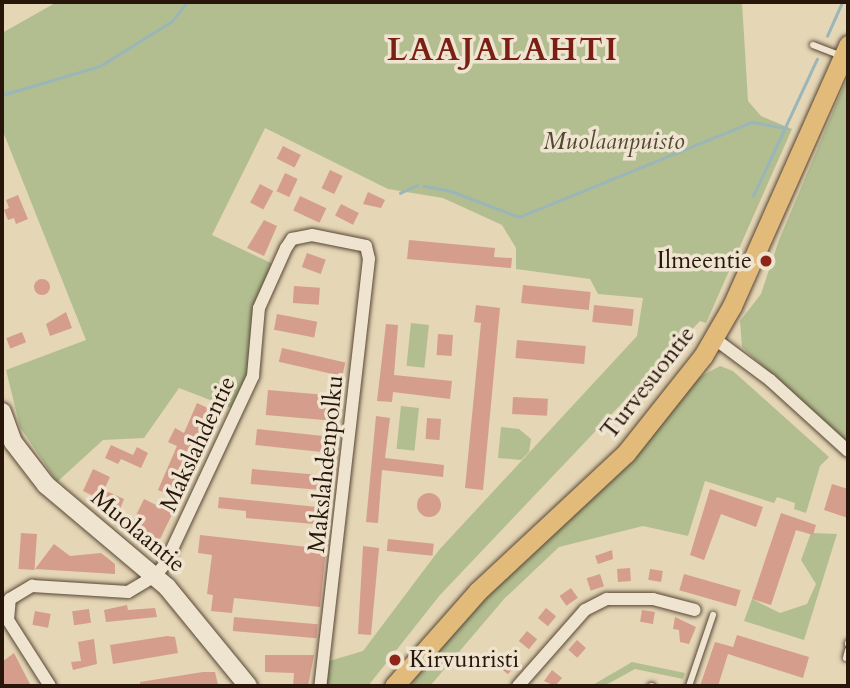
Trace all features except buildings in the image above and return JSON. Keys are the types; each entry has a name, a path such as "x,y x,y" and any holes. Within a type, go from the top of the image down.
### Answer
{"main road":[{"name":"Turvesuontie","path":"394,686 478,591 648,430 715,339 846,51"}],"street":[{"name":"Makslahdentie","path":"155,576 165,564 253,376 259,308 286,248 292,239 312,235 366,246"},
{"name":"Makslahdenpolku","path":"320,686 369,259 366,246"},
{"path":"715,339 770,380 848,451"},
{"name":"Muolaantie","path":"2,412 13,442 46,485 155,576 248,686"},
{"path":"50,686 8,620 10,599 32,586 128,592 155,576"},
{"path":"518,686 585,610 607,598 653,599 695,610"}],"lane":[{"path":"813,45 846,51"},
{"path":"689,686 713,615"},
{"path":"846,658 848,650"}],"green space":[{"name":"Muolaanpuisto","path":"57,2 742,2 748,101 761,116 792,129 706,323 700,321 440,595 368,686 322,686 326,662 363,651 439,550 637,336 643,298 598,294 590,279 516,269 516,248 502,225 443,198 388,189 265,128 212,235 273,264 248,373 231,408 179,388 144,438 103,440 57,482 20,427 6,370 86,340 2,129 2,33"},
{"path":"848,76 848,440 845,442 742,347 740,321 761,294 779,240"},
{"path":"411,323 429,325 424,368 407,366"},
{"path":"720,366 733,371 829,457 820,466 806,513 794,509 795,503 777,497 774,503 705,481 688,536 643,526 559,547 504,599 430,686 411,686 420,667 480,599 631,460 698,378"},
{"path":"401,406 419,408 414,451 397,449"},
{"path":"501,427 519,429 531,439 529,452 521,460 498,458"},
{"path":"811,533 837,534 804,640 744,621 752,599 780,613 807,604 816,584 801,560"},
{"path":"632,662 685,673 683,679 635,669 604,686 591,686"}],"waterway":[{"path":"2,95 100,66 172,21 187,2"},
{"path":"827,36 842,2"},
{"path":"753,196 817,59"},
{"path":"424,186 451,191 519,217 752,122 786,128"},
{"path":"400,193 417,185"}],"place":[{"name":"Ilmeentie","path":"766,261"},
{"name":"Kirvunristi","path":"395,660"}],"district":[{"name":"LAAJALAHTI","path":"503,50"}]}
